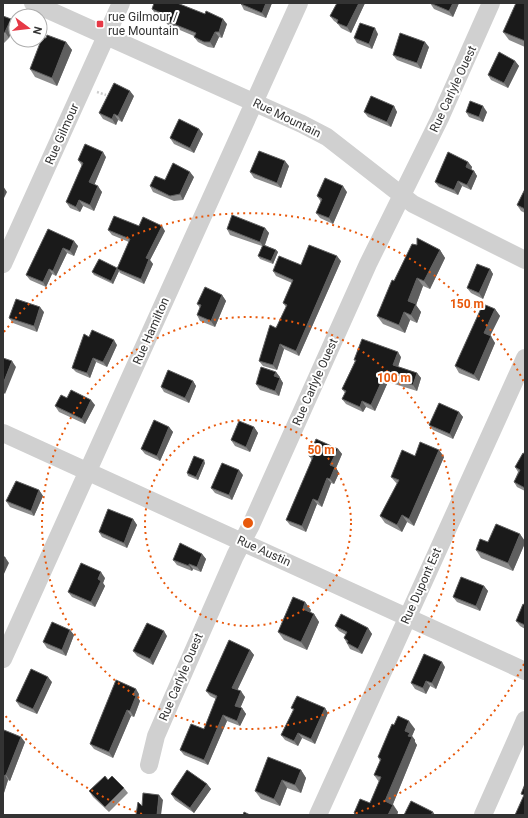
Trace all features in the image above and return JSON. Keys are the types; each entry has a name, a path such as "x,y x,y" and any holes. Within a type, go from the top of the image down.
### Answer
{"street":[{"name":"Rue Mountain","path":"33,3 255,102 327,137 419,208 525,260"},
{"name":"Rue Gilmour","path":"3,264 121,3"},
{"name":"Rue Hamilton","path":"3,659 299,3"},
{"name":"Rue Carlyle Ouest","path":"149,765 156,736 168,707 368,264 402,196 491,3"},
{"name":"Rue Dupont Est","path":"318,815 525,358"},
{"name":"Rue Austin","path":"3,433 525,671"},
{"path":"483,815 525,720"}],"building":[{"path":"154,3 177,3 205,14 206,11 223,19 219,32 215,32 210,42 204,42 194,37 196,33 164,20 166,15 152,9"},
{"path":"241,3 266,3 262,13"},
{"path":"337,3 359,3 347,27 337,23 338,20 330,16"},
{"path":"430,3 453,3 449,11"},
{"path":"516,3 525,3 525,41 503,32"},
{"path":"3,16 8,18 8,26 3,34"},
{"path":"360,23 375,28 369,44 354,38"},
{"path":"400,33 425,42 417,63 393,55"},
{"path":"48,35 66,42 52,78 30,69 38,48 48,48"},
{"path":"499,52 515,61 504,83 488,75"},
{"path":"114,83 130,91 118,116 114,114 112,119 99,113"},
{"path":"371,96 394,106 387,122 364,112"},
{"path":"470,101 483,106 479,117 466,112"},
{"path":"179,119 199,129 190,148 170,138"},
{"path":"85,144 103,152 89,182 98,186 90,205 79,200 76,207 66,202 83,163 78,160"},
{"path":"259,151 285,161 277,183 250,172"},
{"path":"448,152 468,162 466,167 474,171 467,185 458,181 454,190 435,182"},
{"path":"173,163 190,172 180,194 170,196 150,186 155,176 165,180"},
{"path":"325,178 343,186 329,218 316,213 322,199 317,196"},
{"path":"525,189 525,209 517,205"},
{"path":"232,215 265,228 260,242 227,229"},
{"path":"114,216 139,226 143,217 162,226 146,258 149,259 141,279 117,269 130,239 108,230"},
{"path":"48,229 74,241 70,251 63,248 53,271 49,269 43,282 26,275"},
{"path":"417,238 440,250 424,281 417,278 408,301 416,304 411,315 404,312 399,325 377,316 392,280 394,281 412,244 417,245"},
{"path":"263,245 276,250 271,261 258,256"},
{"path":"309,245 337,256 296,351 280,344 273,365 259,361 270,325 276,328 287,305 283,303 293,280 273,271 279,256 301,265"},
{"path":"99,259 117,268 111,281 92,272"},
{"path":"477,264 490,269 479,293 467,288"},
{"path":"205,287 222,295 211,321 197,315 201,305 197,304"},
{"path":"16,299 40,307 34,326 9,318"},
{"path":"483,304 495,309 484,333 491,336 474,375 455,366"},
{"path":"92,330 114,340 103,362 93,358 87,373 72,368 84,334 89,337"},
{"path":"362,339 398,352 393,365 417,373 413,385 384,376 371,405 362,401 360,407 342,399 346,391 342,389 356,360 354,360"},
{"path":"3,358 12,361 3,384"},
{"path":"261,367 276,372 274,376 280,378 275,391 256,384"},
{"path":"168,370 193,381 185,398 161,387"},
{"path":"71,390 91,400 82,419 55,406 61,395 67,398"},
{"path":"439,403 459,412 450,434 429,425"},
{"path":"154,420 169,427 157,456 141,449"},
{"path":"239,421 254,427 246,447 231,440"},
{"path":"316,439 338,449 330,465 335,467 330,479 327,478 318,501 313,499 302,526 286,520 313,457 309,456"},
{"path":"420,442 439,450 409,519 402,515 397,525 380,516 399,480 391,477 402,450 415,456"},
{"path":"523,453 525,454 525,488 514,482 520,470 515,467"},
{"path":"194,456 204,460 196,477 187,473"},
{"path":"222,463 239,470 229,495 211,488"},
{"path":"16,481 39,490 31,511 6,501"},
{"path":"108,509 133,519 124,543 99,532"},
{"path":"496,524 520,534 508,563 476,550 480,539 488,542"},
{"path":"180,543 202,554 197,567 189,564 189,566 173,560"},
{"path":"81,563 101,572 98,579 101,581 91,602 68,592"},
{"path":"461,577 484,586 476,606 453,597"},
{"path":"293,597 305,602 303,609 314,614 301,642 278,632"},
{"path":"523,604 525,605 525,625 516,621"},
{"path":"341,614 368,628 358,649 347,643 348,641 344,638 347,632 335,626"},
{"path":"52,622 70,630 62,650 43,642"},
{"path":"147,623 164,631 150,659 133,651"},
{"path":"229,640 250,650 232,688 241,691 235,706 242,708 237,721 223,715 204,760 180,750 191,724 204,729 217,696 206,691"},
{"path":"424,654 442,662 432,683 426,681 423,688 411,683"},
{"path":"31,669 48,677 33,709 16,701"},
{"path":"116,680 136,689 133,695 136,696 130,711 127,710 109,752 90,744"},
{"path":"297,696 325,708 311,739 298,733 294,741 281,735 294,709 291,708"},
{"path":"398,716 409,721 405,731 410,733 408,736 412,737 385,801 393,805 388,815 358,815 354,813 360,799 370,803 381,777 374,775 381,759 378,757 392,724 394,725"},
{"path":"4,730 21,737 3,779 3,734"},
{"path":"268,757 301,770 295,785 282,780 274,799 255,791"},
{"path":"187,770 207,784 190,808 171,794"},
{"path":"105,776 108,780 112,776 124,788 105,807 89,791"},
{"path":"525,784 525,815 515,815 524,795 521,794"},
{"path":"143,793 159,795 157,815 136,815 138,802 142,806"},
{"path":"411,801 433,812 431,815 404,815"},
{"path":"244,812 250,815 243,815"}],"place":[{"name":"rue Gilmour / rue Mountain","path":"100,24"}]}
